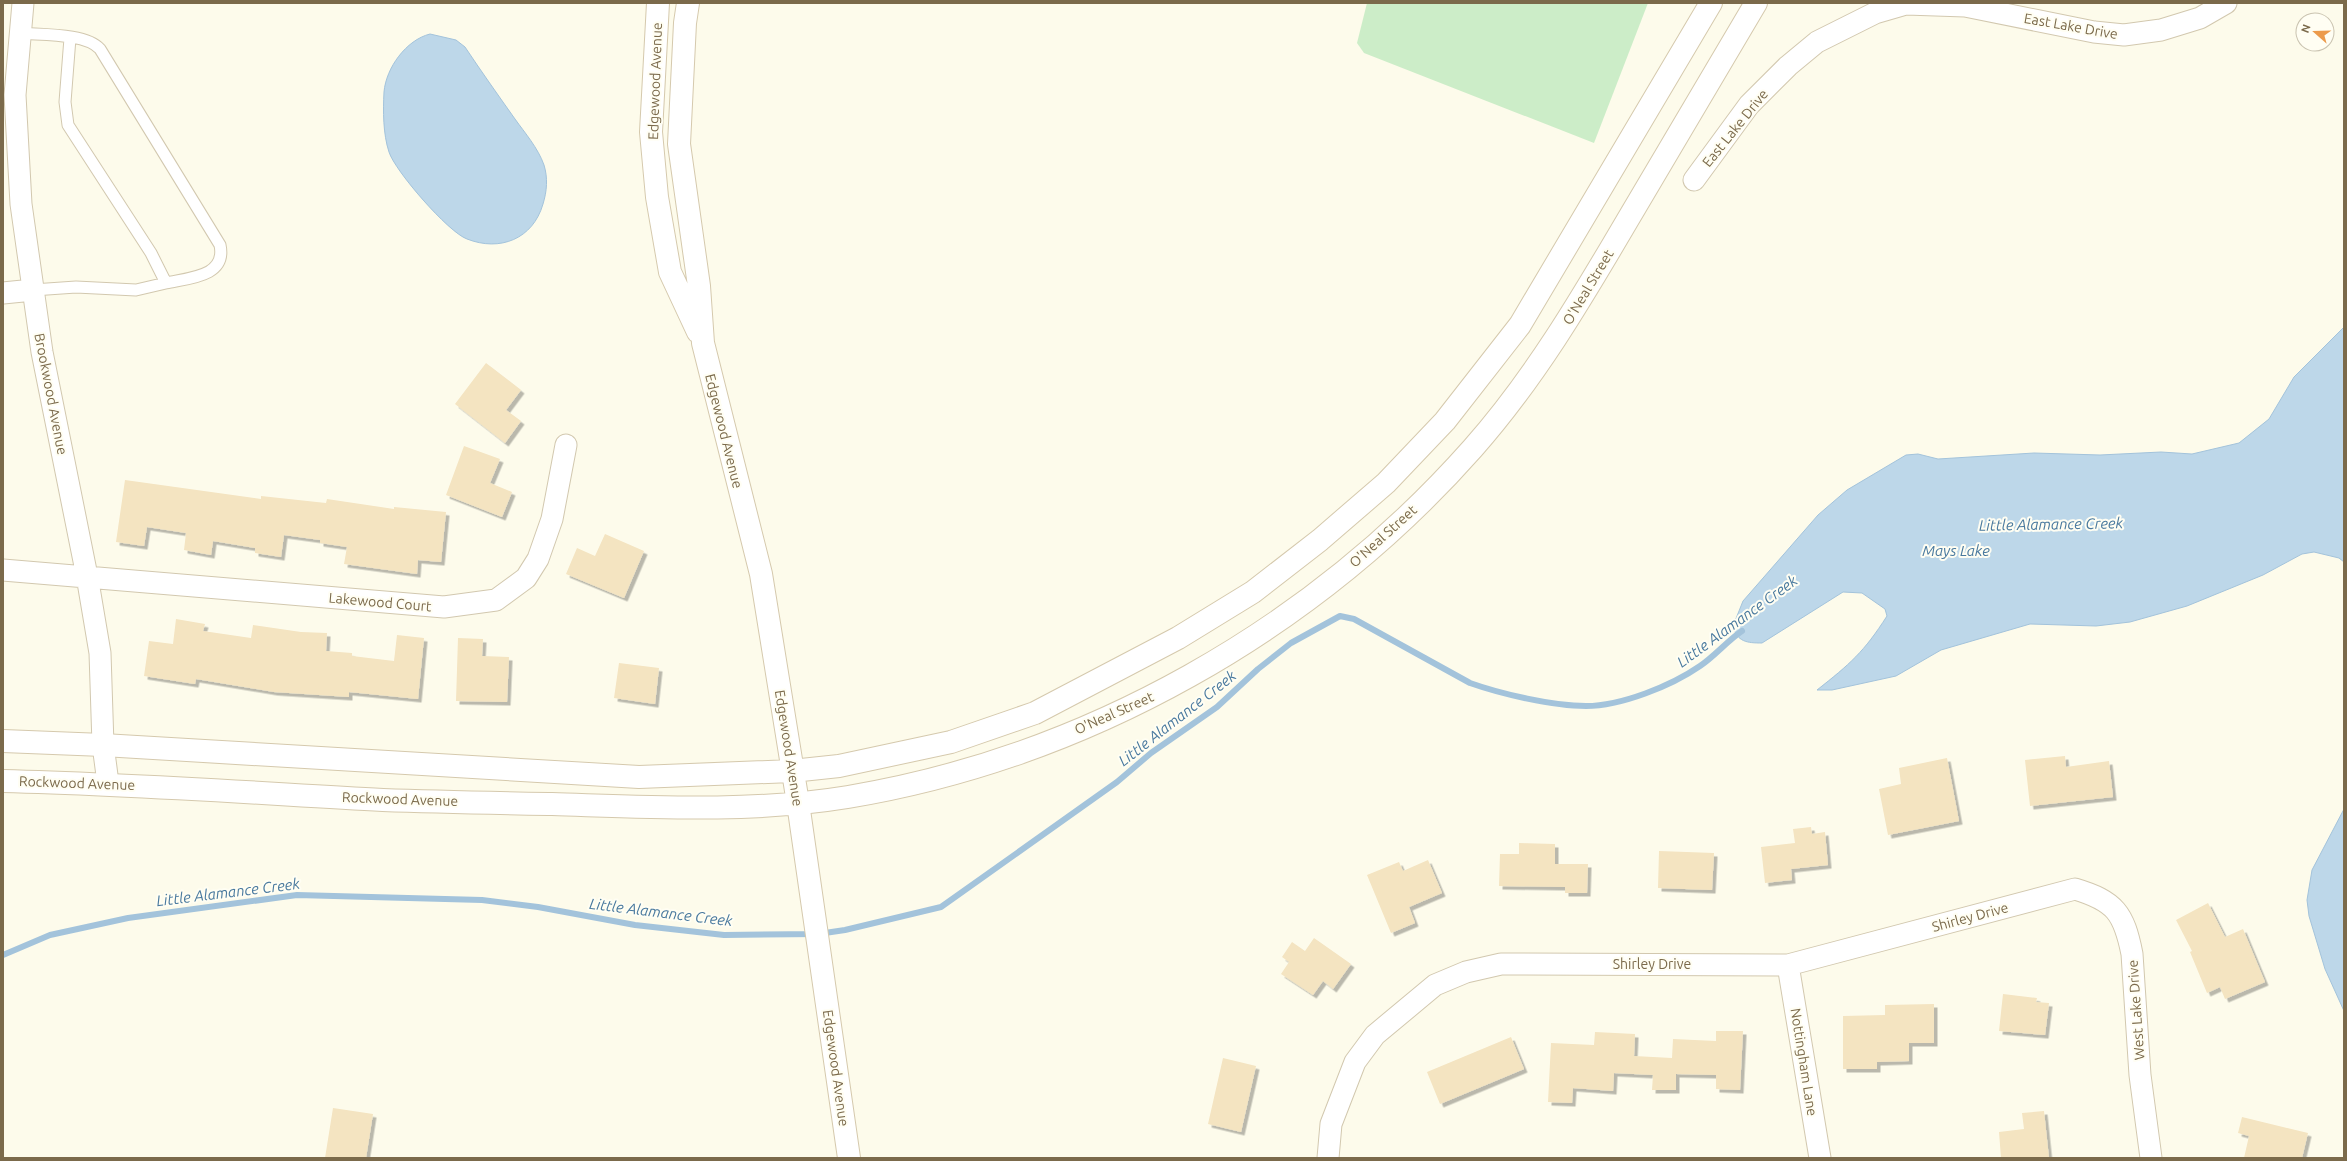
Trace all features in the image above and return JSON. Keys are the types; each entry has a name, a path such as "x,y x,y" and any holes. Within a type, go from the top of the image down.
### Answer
{"street":[{"name":"Brookwood Avenue","path":"24,3 15,95 21,204 42,352 88,576 100,653 103,745 108,783"},
{"name":"Edgewood Avenue","path":"658,3 651,132 657,197 670,272 703,342"},
{"name":"Edgewood Avenue","path":"688,3 685,23 679,144 700,286 703,342 761,574 798,803 849,1158"},
{"path":"3,741 103,745 639,777 792,771 839,766 951,742 1035,713 1178,638 1253,592 1320,540 1386,483 1445,421 1520,325 1711,3"},
{"name":"O'Neal Street","path":"798,803 849,797 948,775 1029,750 1106,719 1174,686 1240,645 1312,597 1368,551 1424,500 1474,447 1563,330 1756,3"},
{"name":"East Lake Drive","path":"1694,180 1749,105 1788,66 1817,42 1879,12 1906,4 1965,6 2094,32 2124,35 2168,28 2200,18 2226,3"},
{"path":"3,294 33,290"},
{"name":"Lakewood Court","path":"3,570 444,607 496,600 526,578 538,560 552,520 566,445"},
{"name":"Rockwood Avenue","path":"3,781 108,783 404,800 681,808 798,803"},
{"name":"Shirley Drive","path":"1328,1158 1331,1124 1356,1062 1375,1035 1434,985 1466,972 1501,964 1788,965 2075,889"},
{"name":"West Lake Drive","path":"2075,889 2091,894 2112,905 2128,936 2132,954 2140,1075 2151,1158"},
{"name":"Nottingham Lane","path":"1788,965 1820,1158"}],"lane":[{"path":"20,33 89,40 100,49 220,245 220,258 214,269 200,276 131,290 76,287 33,290"},
{"path":"70,38 65,102 68,125 151,253 166,283"}],"green space":[{"path":"1367,3 1648,3 1594,143 1364,53 1357,43"}],"water":[{"path":"430,34 456,40 465,47 531,141 544,165 546,189 543,204 532,226 514,240 503,243 479,243 458,234 423,200 411,186 393,161 389,152 384,122 384,92 389,74 393,65 405,49 421,37"},
{"name":"Mays Lake","path":"2344,327 2344,562 2339,558 2314,552 2302,554 2263,575 2187,606 2130,622 2096,626 2030,624 1941,650 1896,676 1832,690 1817,690 1839,673 1856,657 1887,616 1885,609 1862,593 1843,592 1762,643 1747,642 1737,635 1733,626 1743,601 1818,515 1847,490 1906,455 1918,454 1938,459 2034,453 2100,455 2161,452 2192,454 2239,443 2269,419 2294,377"},
{"path":"2344,809 2344,1011 2325,969 2309,916 2307,900 2312,870"}],"building":[{"path":"486,363 521,390 506,410 521,421 505,443 455,404"},
{"path":"464,446 500,459 490,483 512,492 502,517 446,495"},
{"path":"125,480 261,499 261,496 326,503 327,499 394,509 394,507 446,512 441,562 418,560 417,574 344,564 347,547 320,543 320,540 284,535 281,557 255,553 255,548 213,541 211,555 184,550 186,533 147,527 144,546 116,542"},
{"path":"605,534 644,551 624,598 566,574 577,548 595,556"},
{"path":"176,619 205,624 203,631 251,638 253,625 301,632 327,633 326,651 352,653 352,656 394,661 397,635 424,638 418,699 349,692 349,697 274,692 196,679 195,684 144,676 149,641 173,644"},
{"path":"458,638 483,639 482,656 509,657 507,702 456,701"},
{"path":"619,663 659,668 655,704 614,698"},
{"path":"2065,756 2066,767 2109,761 2113,797 2030,806 2025,760"},
{"path":"1947,758 1959,821 1888,835 1879,789 1901,784 1899,768"},
{"path":"1811,827 1812,834 1825,832 1828,865 1791,869 1792,880 1765,883 1761,847 1795,843 1793,829"},
{"path":"1519,843 1555,844 1555,864 1588,864 1587,893 1565,893 1565,887 1499,886 1500,854 1519,854"},
{"path":"1659,851 1714,853 1712,890 1658,888"},
{"path":"1428,860 1442,893 1409,907 1415,923 1391,933 1367,875 1399,862 1403,871"},
{"path":"2208,903 2225,937 2243,929 2265,982 2225,999 2220,987 2207,993 2190,952 2192,951 2176,920"},
{"path":"1314,938 1351,964 1333,989 1323,981 1313,995 1281,974 1289,962 1282,957 1292,942 1305,951"},
{"path":"2003,994 2037,998 2036,1002 2049,1003 2045,1035 1999,1031"},
{"path":"1934,1004 1934,1043 1909,1043 1909,1061 1877,1062 1877,1069 1843,1069 1843,1016 1885,1015 1885,1005"},
{"path":"1716,1031 1743,1031 1740,1090 1716,1089 1716,1075 1676,1074 1676,1090 1652,1090 1653,1075 1614,1073 1613,1091 1573,1088 1572,1103 1548,1102 1551,1043 1594,1045 1595,1032 1635,1034 1634,1056 1672,1058 1673,1039 1716,1041"},
{"path":"1511,1037 1524,1069 1440,1104 1427,1072"},
{"path":"1223,1058 1256,1066 1241,1132 1208,1124"},
{"path":"333,1108 373,1114 366,1158 325,1158"},
{"path":"2044,1111 2049,1158 2001,1158 1999,1132 2024,1129 2022,1113"},
{"path":"2242,1117 2308,1133 2302,1158 2244,1158 2249,1136 2238,1133"}],"waterway":[{"name":"Little Alamance Creek","path":"3,955 50,935 128,918 297,895 482,900 538,907 635,925 724,935 818,934 845,930 941,907 1117,782 1151,753 1217,707 1258,669 1291,643 1340,616 1354,619 1470,683 1527,699 1558,704 1586,706 1614,703 1630,699 1675,681 1705,662 1742,631"}]}
